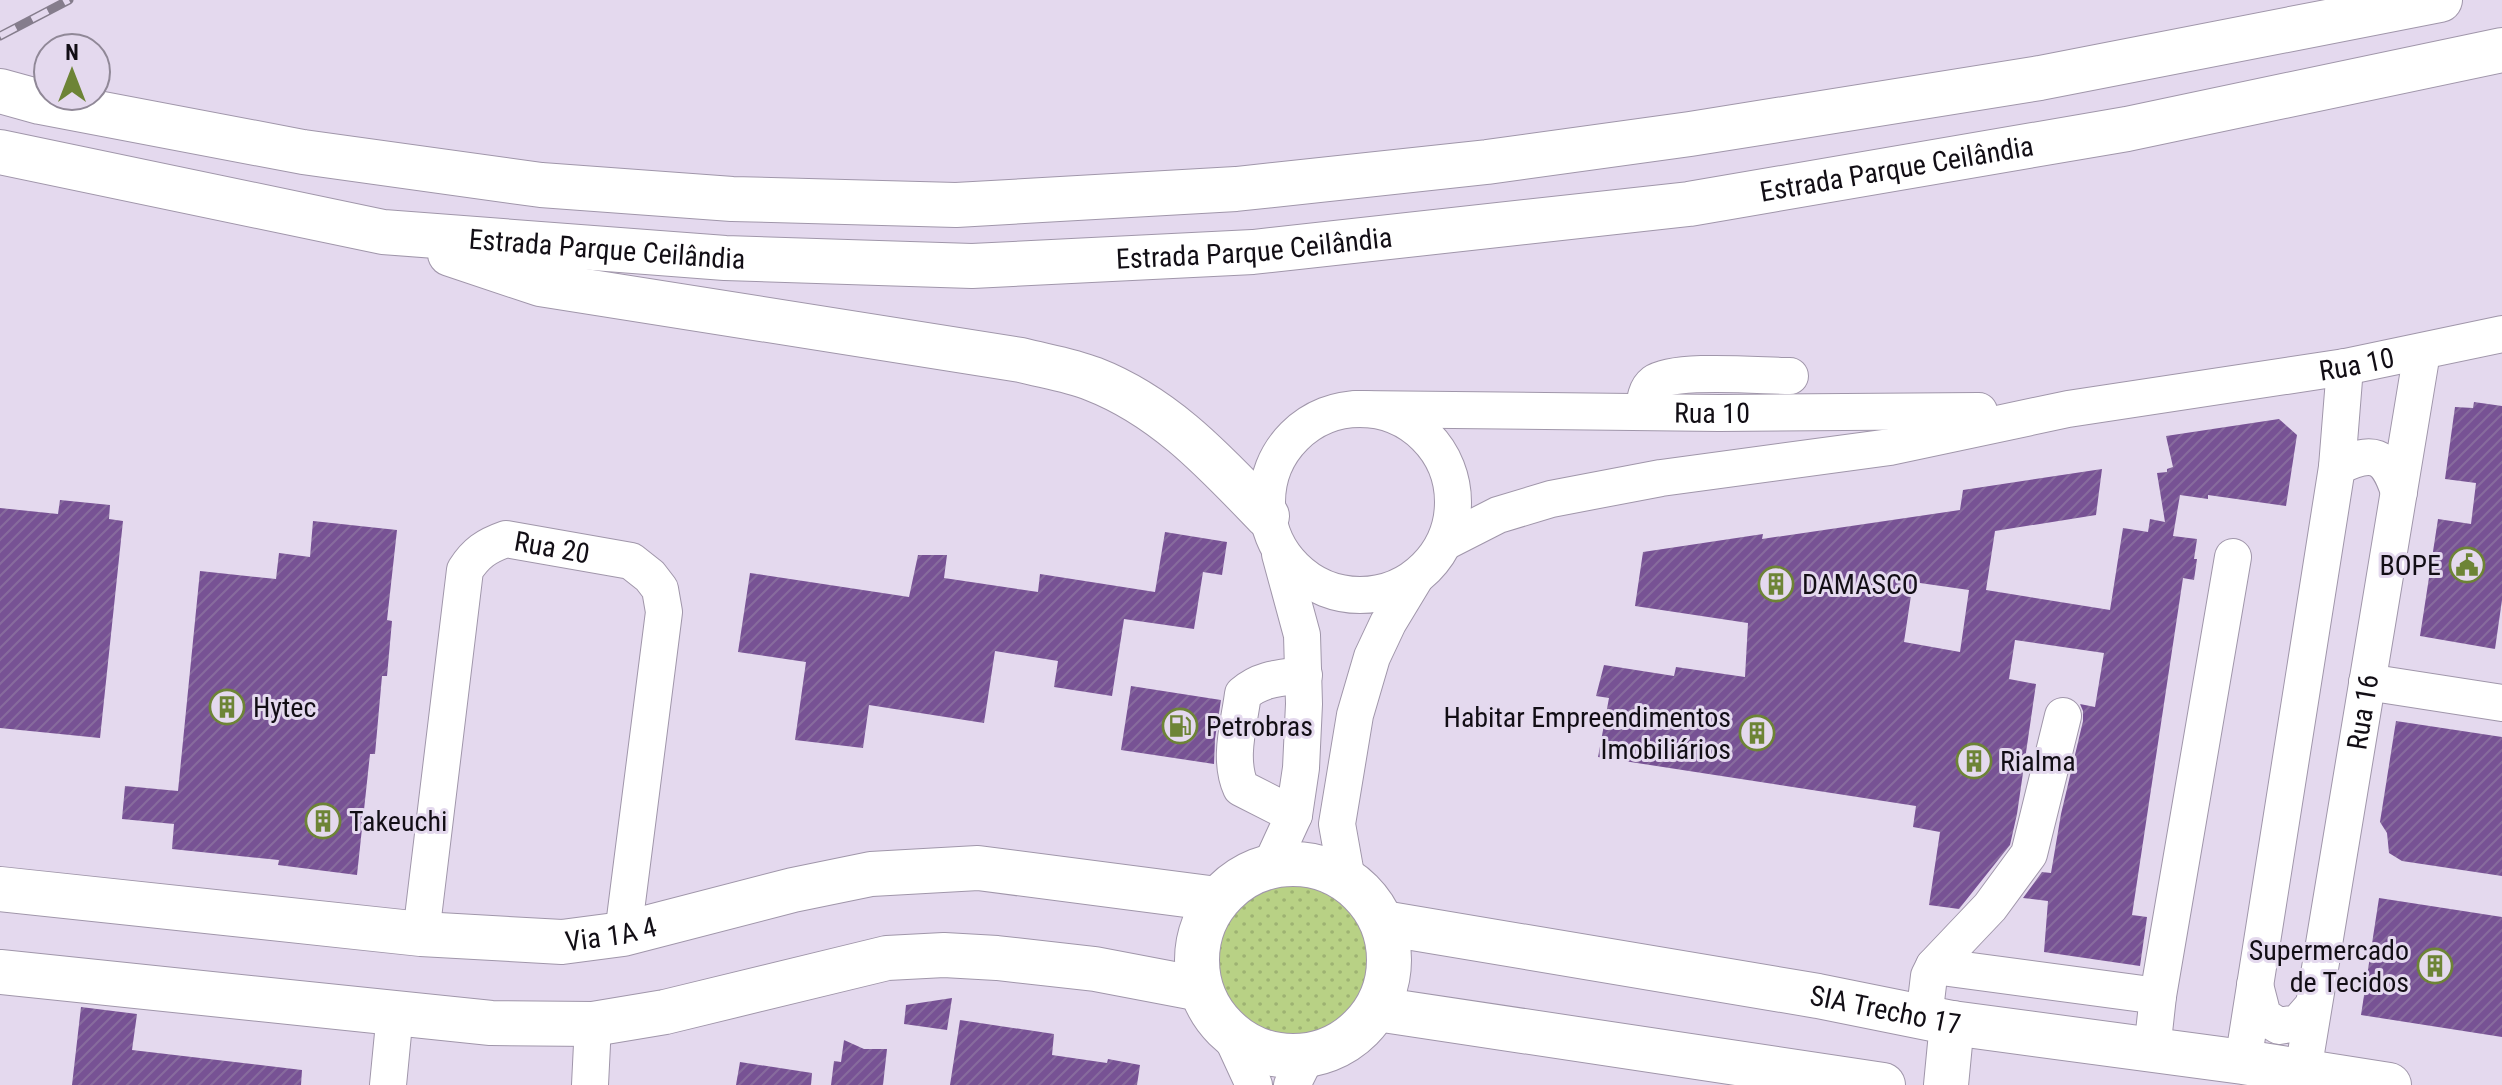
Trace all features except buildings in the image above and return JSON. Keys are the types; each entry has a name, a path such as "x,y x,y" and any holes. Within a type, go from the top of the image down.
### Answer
{"main road":[{"name":"Estrada Parque Ceilândia","path":"20,96 303,152 541,185 732,199 972,204 1236,189 1487,162 1674,137 2040,78 2440,0"},
{"name":"Estrada Parque Ceilândia","path":"0,152 383,232 725,258 972,266 1253,252 1689,204 2127,129 2502,50"},
{"path":"383,232 540,284 1021,360 1091,378 1145,403 1196,443 1272,532"},
{"path":"1298,863 1323,868 1347,880 1369,899 1383,923 1389,946 1385,990 1377,1009 1358,1031 1300,1070 1280,1055 1253,1048 1230,1033 1212,1013 1200,989 1196,965 1198,940 1205,919 1217,899 1241,878 1271,865 1298,863"},
{"name":"Via 1A 4","path":"0,889 421,934 562,942 623,934 793,890 871,874 978,868 1217,899"},
{"name":"SIA Trecho 17","path":"1383,923 1818,996 1938,1021 2389,1085"},
{"path":"0,972 491,1023 593,1024 665,1012 887,958 944,955 1095,969 1200,989"},
{"path":"1377,1009 1883,1085"},
{"path":"1938,1021 1946,1085"}],"street":[{"name":"Rua 10","path":"1445,542 1498,515 1551,499 1661,478 1890,447 2068,409 2345,367 2502,334"},
{"name":"Rua 16","path":"2303,1071 2422,352"},
{"path":"2243,1062 2337,467 2345,367"},
{"path":"1644,412 1646,394 1652,384 1672,375 1790,376"},
{"path":"1271,865 1294,815 1301,768 1304,675 1302,635 1272,532 1267,485 1278,456 1298,431 1325,415 1356,409 1388,413 1417,427 1439,450 1452,480 1454,512 1445,542 1432,564 1414,580 1388,623 1372,657 1355,715 1337,824 1347,880"},
{"name":"Rua 10","path":"1356,409 1881,413 2068,409"},
{"path":"2337,467 2357,457 2375,457 2391,469 2399,492"},
{"path":"1272,532 1298,572 1324,589 1354,596 1385,593 1414,580"},
{"name":"Rua 20","path":"421,934 465,570 475,554 506,539 631,561 650,576 660,589 664,612 623,934"},
{"path":"2152,1050 2158,996 2233,557"},
{"path":"1294,815 1241,788 1235,775 1235,754 1243,694 1255,684 1268,679 1304,675"},
{"path":"2367,682 2502,703"},
{"path":"1938,1021 1929,976 1934,966 1990,907 2029,854 2063,716"},
{"path":"1934,966 2158,996"},
{"path":"2255,985 2263,1016 2279,1026 2298,1023 2313,1006"},
{"path":"388,1085 395,1013"},
{"path":"590,1085 593,1024"},
{"path":"1230,1033 1254,1085"}],"green space":[{"path":"1294,875 1326,882 1353,900 1371,927 1378,959 1371,991 1353,1018 1326,1036 1294,1043 1262,1036 1235,1018 1217,991 1210,959 1217,927 1235,900 1262,882"}],"railway":[{"path":"0,36 69,0"}],"place":[{"name":"BOPE","path":"2467,565"},
{"name":"DAMASCO","path":"1776,584"},
{"name":"Hytec","path":"227,707"},
{"name":"Petrobras","path":"1180,726"},
{"name":"Habitar Empreendimentos Imobiliários","path":"1757,733"},
{"name":"Rialma","path":"1974,761"},
{"name":"Takeuchi","path":"323,821"},
{"name":"Supermercado de Tecidos","path":"2435,966"}]}
